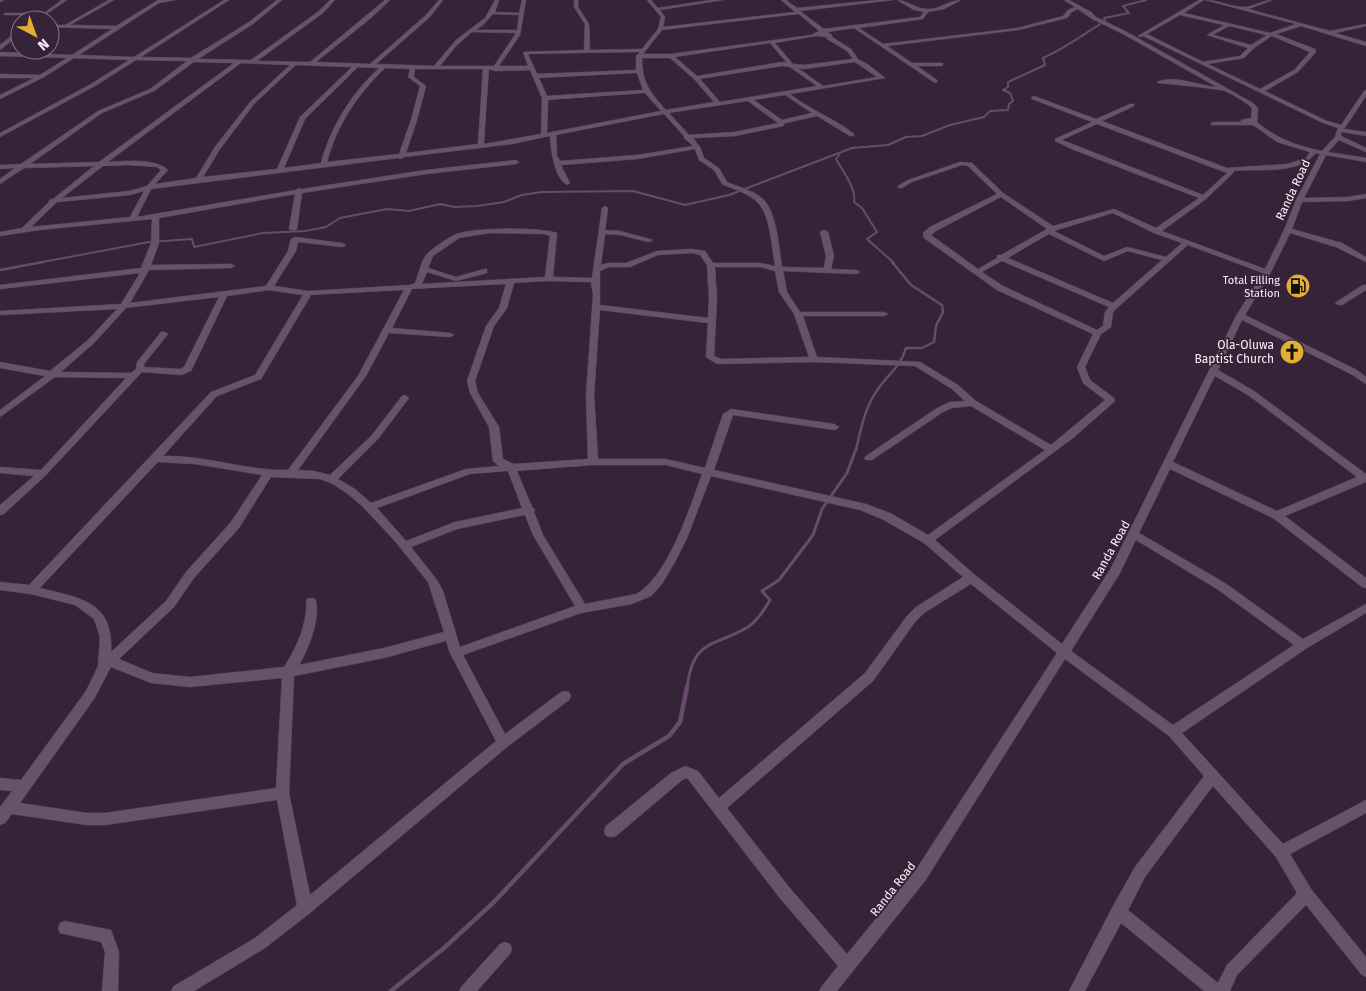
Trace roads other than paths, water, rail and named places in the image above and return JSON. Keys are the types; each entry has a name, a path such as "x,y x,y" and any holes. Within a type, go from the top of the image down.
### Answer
{"street":[{"path":"51,10 65,0"},
{"path":"66,26 112,0"},
{"path":"0,97 42,76 160,1 173,0"},
{"path":"0,135 93,85 227,0"},
{"path":"0,182 100,112 146,94 190,61 251,23 280,0"},
{"path":"252,62 321,12 333,0"},
{"path":"311,64 344,35 366,22 388,0"},
{"path":"371,66 428,16 440,0"},
{"path":"435,68 459,40 493,13 497,0"},
{"path":"495,69 519,32 518,13 524,0"},
{"path":"576,0 576,7 587,24 586,50"},
{"path":"648,0 658,9 663,17 660,29 639,56 640,71 646,91 696,147 701,159 717,169 724,184 751,194 760,201 769,213 783,292 798,314 814,359"},
{"path":"658,9 721,0"},
{"path":"51,201 130,193 149,187 198,180 401,157 512,142 664,112 882,78 856,60 855,56 842,45 829,38 830,36 820,33 784,0"},
{"path":"660,29 891,0"},
{"path":"899,0 926,12"},
{"path":"639,56 671,56 772,42 855,27 919,19 926,12 959,0"},
{"path":"1066,0 1094,18 1134,38 1254,106 1252,120 1260,130 1278,140 1319,152 1366,160"},
{"path":"1134,38 1144,35 1202,0"},
{"path":"1207,0 1331,32 1366,44"},
{"path":"1243,9 1271,0"},
{"path":"883,45 1018,29 1065,16 1078,7"},
{"path":"493,13 518,13"},
{"path":"1179,13 1272,34 1310,48 1313,52 1296,71 1260,91"},
{"path":"5,14 10,14"},
{"path":"1230,24 1208,35 1252,47"},
{"path":"1204,64 1242,57 1252,47 1272,34 1301,24"},
{"path":"1331,32 1366,25"},
{"path":"60,26 119,28"},
{"path":"855,27 935,81"},
{"path":"472,31 519,32"},
{"path":"1144,35 1366,142"},
{"path":"0,48 10,40"},
{"path":"772,42 792,66 823,88"},
{"path":"544,136 545,98 525,52 645,50"},
{"path":"0,54 136,57 190,61 356,66 486,69 532,68"},
{"path":"671,56 696,78 718,103"},
{"path":"696,78 782,64 812,66 856,60"},
{"path":"24,230 51,201 98,164 137,139 239,62"},
{"path":"198,180 217,148 252,103 294,64"},
{"path":"910,65 941,64"},
{"path":"279,171 302,118 356,66"},
{"path":"323,166 328,145 347,108 364,84 384,66"},
{"path":"401,157 414,120 422,86 412,77 413,67"},
{"path":"482,145 486,69"},
{"path":"536,76 640,71"},
{"path":"0,76 42,76"},
{"path":"1160,82 1188,83 1204,88 1224,89"},
{"path":"545,98 646,91"},
{"name":"Randa Road","path":"827,991 920,876 1116,570 1135,535 1167,464 1240,316 1267,272 1288,230 1319,152 1342,132 1366,92"},
{"path":"787,94 797,104 836,122 852,134"},
{"path":"749,98 784,122"},
{"path":"1034,98 1228,170 1276,167 1300,163 1319,152"},
{"path":"1132,105 1057,140 1204,198"},
{"path":"686,137 735,134 781,125 784,122 818,114"},
{"path":"1213,124 1251,124 1243,121 1252,120"},
{"path":"1342,132 1366,134"},
{"path":"1342,132 1366,150"},
{"path":"553,134 556,163 567,183"},
{"path":"556,163 637,157 696,147"},
{"path":"0,234 155,216 299,190 516,162"},
{"path":"900,187 910,181 966,163 1001,194 1050,230 1104,259 1127,249 1167,259"},
{"path":"0,167 98,164 160,165 165,170 149,187 133,218"},
{"path":"1157,231 1204,198 1229,174 1228,170"},
{"path":"293,229 299,190"},
{"path":"1001,194 927,233 927,236 1000,288 1098,333"},
{"path":"1299,200 1366,196"},
{"path":"1356,198 1366,206"},
{"path":"593,462 590,395 597,295 595,280 605,208"},
{"path":"977,272 1000,257 1050,230 1114,211 1157,231 1267,272"},
{"path":"0,414 111,324 126,306 154,247 155,216"},
{"path":"1288,230 1339,245 1366,260"},
{"path":"292,472 362,376 409,288 418,284 430,255 462,234 490,231 546,232 554,235 549,279"},
{"path":"602,232 620,233 649,240"},
{"path":"824,232 830,256 827,271"},
{"path":"270,288 292,251 295,239 342,245"},
{"path":"928,540 1051,450 1111,400 1086,381 1081,367 1098,333 1107,327 1109,312 1114,306 1186,242"},
{"path":"597,270 608,265 627,265 658,253 692,251 702,253 711,266 710,358 714,360 814,359 917,364 955,386 974,403 1051,450"},
{"path":"1000,257 1114,306"},
{"path":"711,266 760,265 778,269 856,272"},
{"path":"0,287 172,266 231,266"},
{"path":"423,269 456,279 484,271"},
{"path":"0,313 126,306 270,288 308,293 549,279 595,280"},
{"path":"511,281 503,308 490,326 471,381 474,393 494,427 498,461 511,467 530,510 538,535 582,608"},
{"path":"1339,303 1366,287"},
{"path":"31,590 214,394 223,388 249,382 258,377 308,293"},
{"path":"0,365 50,374 181,372 188,369 224,294"},
{"path":"596,307 711,321"},
{"path":"798,314 884,314"},
{"path":"1240,316 1354,372 1366,381"},
{"path":"387,330 450,335"},
{"path":"0,510 42,473 136,373 140,364 164,334"},
{"path":"1354,372 1366,371"},
{"path":"1213,372 1251,393 1365,479"},
{"path":"332,479 375,437 405,398"},
{"path":"869,458 940,410 950,406 974,403"},
{"path":"456,653 582,608 635,598 646,594 653,588 672,558 709,472 728,414 731,412 834,428"},
{"path":"155,459 178,458 268,474 292,472 321,475 332,479 370,507 432,580 456,653 503,743"},
{"path":"370,507 456,474 511,467 593,462 666,462 862,507 886,516 928,540 971,578 1064,652 1173,732 1281,852 1306,894 1366,969"},
{"path":"1167,464 1277,515 1366,584"},
{"path":"0,470 42,473"},
{"path":"0,819 90,695 106,664 170,604 190,575 234,525 268,474"},
{"path":"1277,515 1365,479"},
{"path":"402,546 455,526 530,510"},
{"path":"1135,535 1222,586 1303,645"},
{"path":"718,808 869,677 911,619 920,610 971,578"},
{"path":"0,586 31,590 78,602 99,616 106,637 106,664"},
{"path":"305,908 282,793 288,672 302,650 312,610 311,602"},
{"path":"1173,732 1303,645 1366,608"},
{"path":"106,664 151,678 175,681 288,672 384,653 450,635"},
{"path":"179,991 260,943 305,908 503,743 565,696"},
{"path":"611,830 676,776 684,772 693,775 784,892 847,965"},
{"path":"1077,991 1140,872 1213,775"},
{"path":"0,784 23,786"},
{"path":"7,807 88,819 105,819 282,793"},
{"path":"1281,852 1366,806"},
{"path":"1222,991 1232,970 1306,894"},
{"path":"1118,911 1216,991"},
{"path":"65,928 106,935 112,952 110,991"},
{"path":"467,991 504,949"}],"waterway":[{"path":"37,263 149,242 192,239 194,247 263,233 305,231 326,227 340,218 387,209 409,211 440,204 454,207 477,206 504,202 522,195 541,192 633,191 685,205 729,195 852,148 888,145 906,137 922,136 950,125 984,117 990,111 1008,110 1009,104 1013,101 1010,93 1003,90 1008,87 1008,82 1045,65 1043,58 1105,21 1104,18 1129,13 1123,6 1146,0"},
{"path":"839,155 836,159 851,186 854,202 862,208 877,232 867,239 894,263"},
{"path":"0,270 43,262"},
{"path":"856,450 864,418 870,403 882,383 897,366 906,348 922,348 934,342 936,326 943,312 942,305 911,285 892,262"},
{"path":"687,688 694,660 700,652 715,642 748,627 763,611 770,600 762,591 779,580 813,535 822,509 847,473 856,449"},
{"path":"391,991 444,948 494,902 623,764 669,736 680,722 687,687"}],"place":[{"name":"Total Filling Station","path":"1298,286"},
{"name":"Ola-Oluwa Baptist Church","path":"1292,352"}]}
